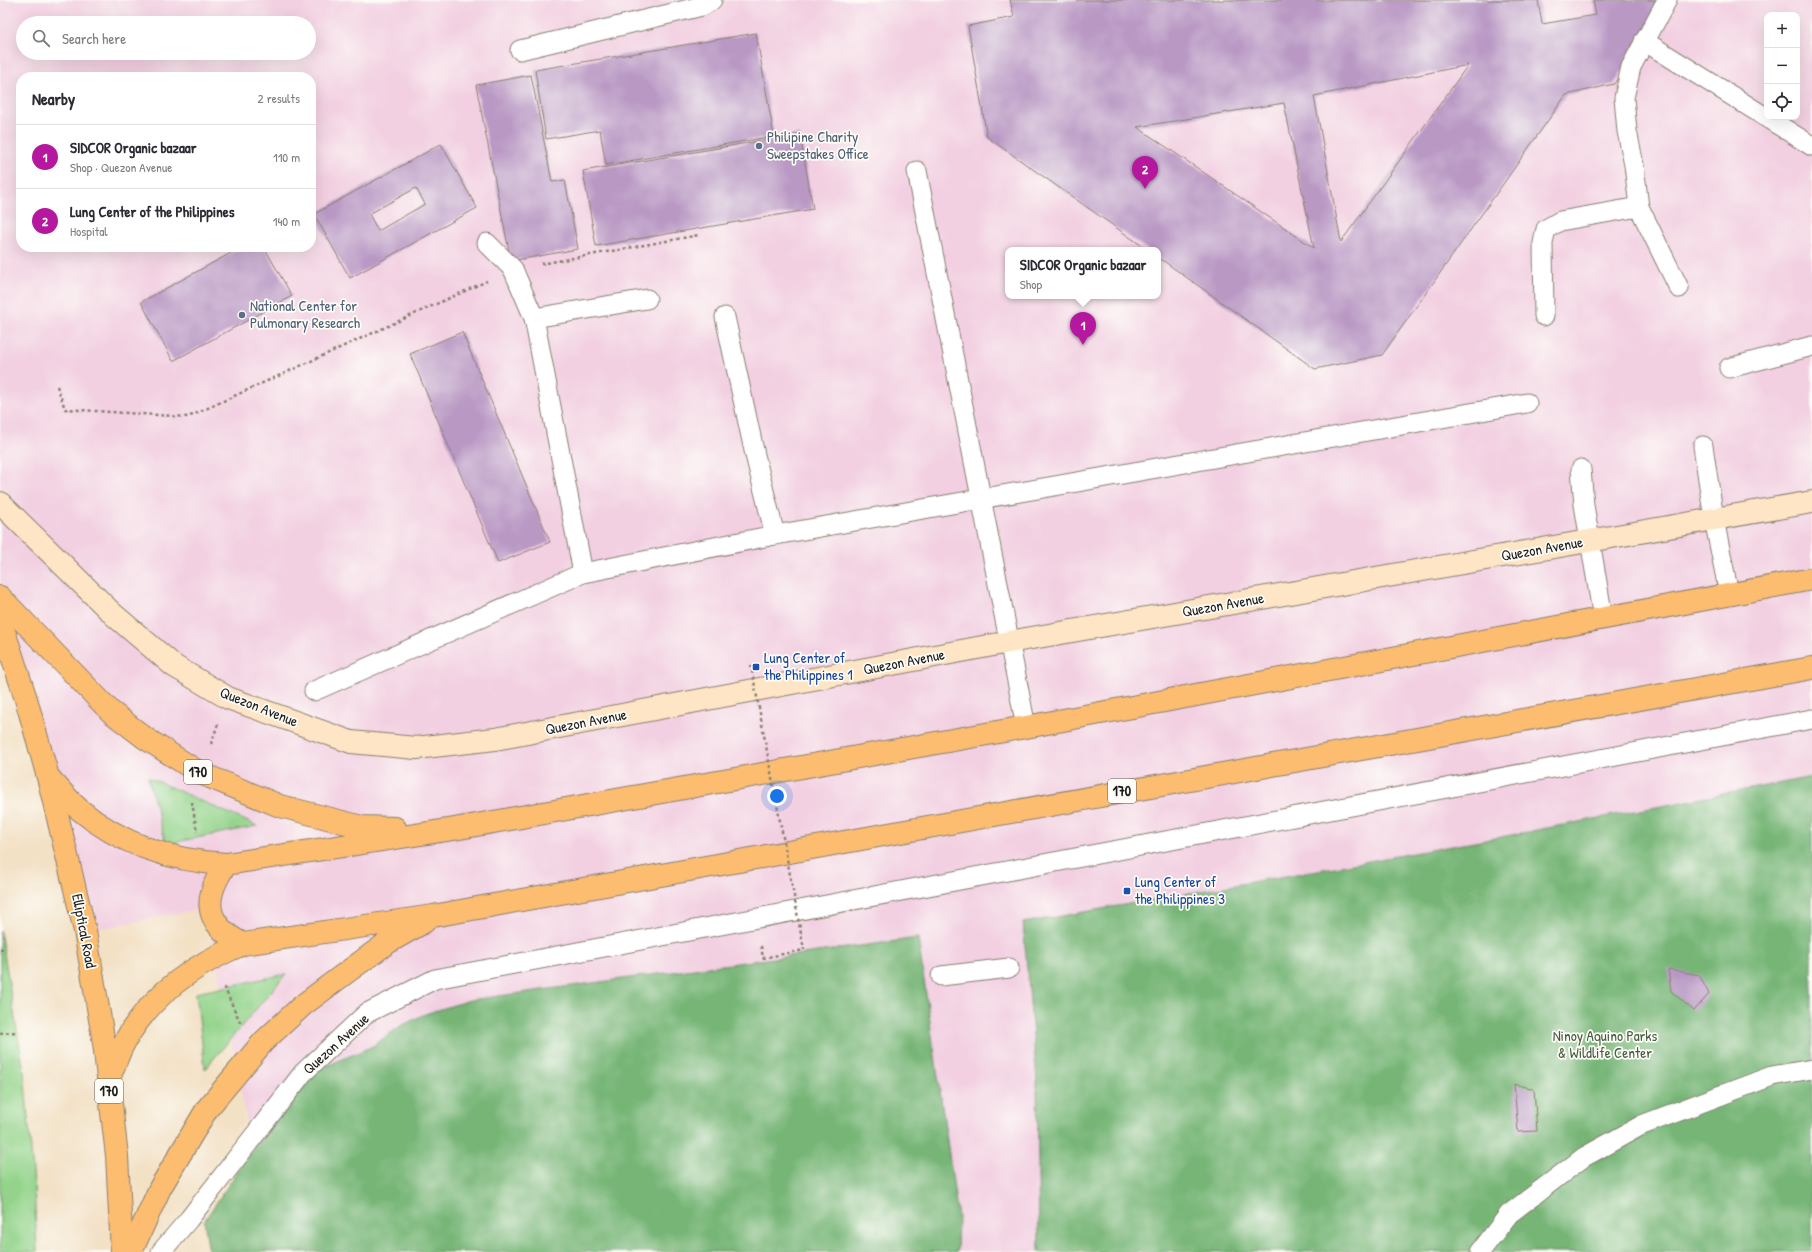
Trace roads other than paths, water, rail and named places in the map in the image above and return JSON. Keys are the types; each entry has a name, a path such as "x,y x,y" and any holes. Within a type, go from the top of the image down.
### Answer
{"main road":[{"name":"170","path":"48,777 80,810 117,836 159,854 204,863 226,864 454,829 1026,727 1812,579"},
{"name":"170","path":"0,596 110,711 145,738 200,773 280,806 362,827 454,829"},
{"name":"Elliptical Road","path":"0,619 26,699 48,777 85,931 104,1043 117,1156 122,1252"},
{"name":"170","path":"108,1080 125,1041 150,1006 182,977 219,954 243,944 433,916 1812,668"},
{"path":"226,864 216,878 211,892 210,907 216,923 228,936 243,944"},
{"name":"170","path":"131,1252 160,1188 207,1109 263,1042 303,1005 343,975 387,943 433,916"}],"street":[{"name":"Quezon Avenue","path":"0,502 120,620 174,666 228,698 351,742 416,748 495,739 1009,642 1812,502"}],"lane":[{"path":"520,50 702,6 712,0"},
{"path":"1667,0 1631,67 1624,98 1627,131 1634,165 1638,208 1679,288"},
{"path":"1644,42 1812,146"},
{"path":"917,171 1026,727"},
{"path":"1544,316 1544,243 1546,229 1560,221 1638,208"},
{"path":"487,243 513,269 534,318 583,573"},
{"path":"534,318 647,299"},
{"path":"724,317 755,455 775,535"},
{"path":"1729,368 1812,346"},
{"path":"314,691 583,573 775,535 1527,403"},
{"path":"1704,446 1714,519 1729,594"},
{"path":"1581,469 1590,541 1603,618"},
{"name":"Quezon Avenue","path":"161,1252 189,1219 303,1073 367,1014 435,979 1812,719"},
{"path":"941,976 1009,968"},
{"path":"1480,1252 1509,1214 1584,1157 1642,1125 1772,1076 1812,1069"}],"place":[{"name":"Philipine Charity Sweepstakes Office","path":"759,146"},
{"name":"Lung Center of the Philippines","path":"1145,189"},
{"name":"National Center for Pulmonary Research","path":"242,315"},
{"name":"SIDCOR Organic bazaar","path":"1083,345"},
{"name":"Lung Center of the Philippines 1","path":"756,667"},
{"name":"Lung Center of the Philippines 3","path":"1127,891"}],"park label":[{"name":"Ninoy Aquino Parks & Wildlife Center","path":"1605,1044"}]}
